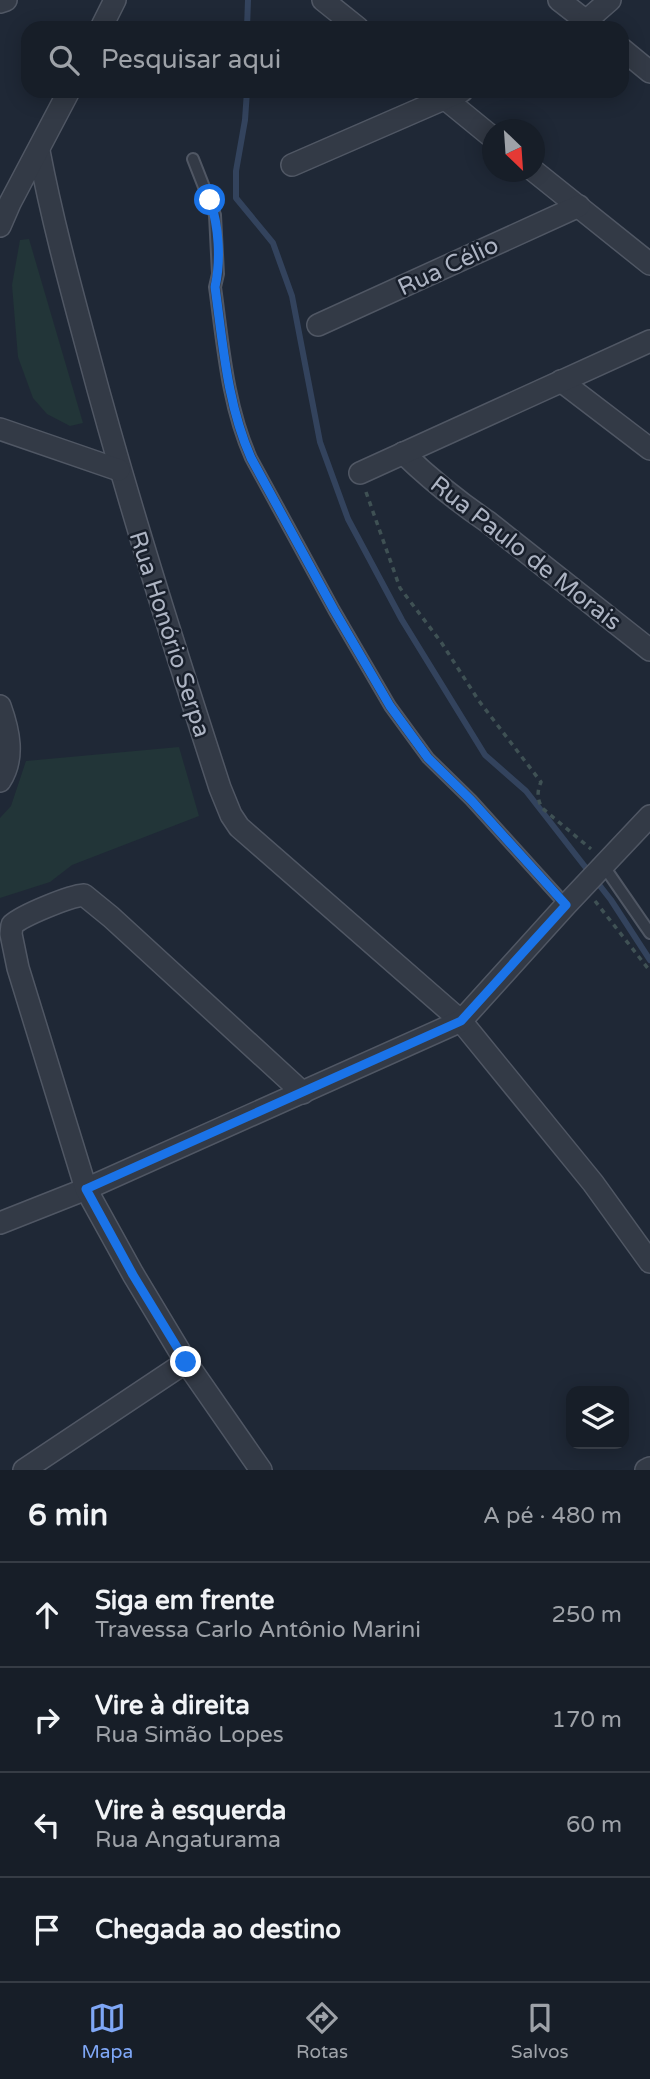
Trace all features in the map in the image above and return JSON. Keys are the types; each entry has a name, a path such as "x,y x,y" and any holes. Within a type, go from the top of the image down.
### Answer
{"street":[{"path":"0,2 6,0"},
{"path":"104,21 115,0"},
{"path":"323,0 349,21"},
{"path":"559,0 582,21"},
{"path":"591,21 610,0"},
{"path":"629,55 650,72"},
{"path":"0,226 65,98"},
{"path":"292,165 439,98"},
{"path":"452,98 482,127"},
{"name":"Rua Honório Serpa","path":"38,151 49,204 119,470 230,815 239,827 461,1021 593,1183 650,1262"},
{"path":"545,180 650,264"},
{"name":"Rua Célio","path":"318,326 579,206"},
{"name":"Rua Paulo de Morais","path":"360,473 650,341"},
{"path":"561,381 650,450"},
{"path":"1,425 119,470"},
{"name":"Rua Paulo de Morais","path":"403,453 460,503 488,522 650,650"},
{"path":"0,706 10,746 6,772 0,781"},
{"path":"0,1223 86,1189 461,1021 650,816"},
{"path":"261,1470 186,1362 133,1275 86,1189 18,968 12,925 26,916 79,895 86,896 303,1093"},
{"path":"24,1470 186,1362"}],"lane":[{"path":"193,159 215,215 218,274 215,287 228,382 244,443 251,458 390,706 428,758 471,800 566,905"},
{"path":"604,864 650,933"}],"path":[{"path":"360,473 400,588 441,642 479,701 541,782 538,790 542,808 604,864"},
{"path":"583,886 650,971"}],"green space":[{"path":"29,239 83,423 70,426 47,414 33,398 18,357 12,285 20,240"},
{"path":"179,747 199,816 72,865 50,882 0,898 0,818 11,806 26,761"}],"waterway":[{"path":"247,21 248,0"},
{"path":"247,98 236,171 236,198 273,243 292,296 320,442 348,519 402,620 485,755 526,791 611,900 650,960"}],"route":[{"path":"186,1362 133,1275 86,1189 461,1021 566,905 471,800 428,758 390,706 251,458 244,443 228,382 215,287 218,274 217,233 210,200"}]}
